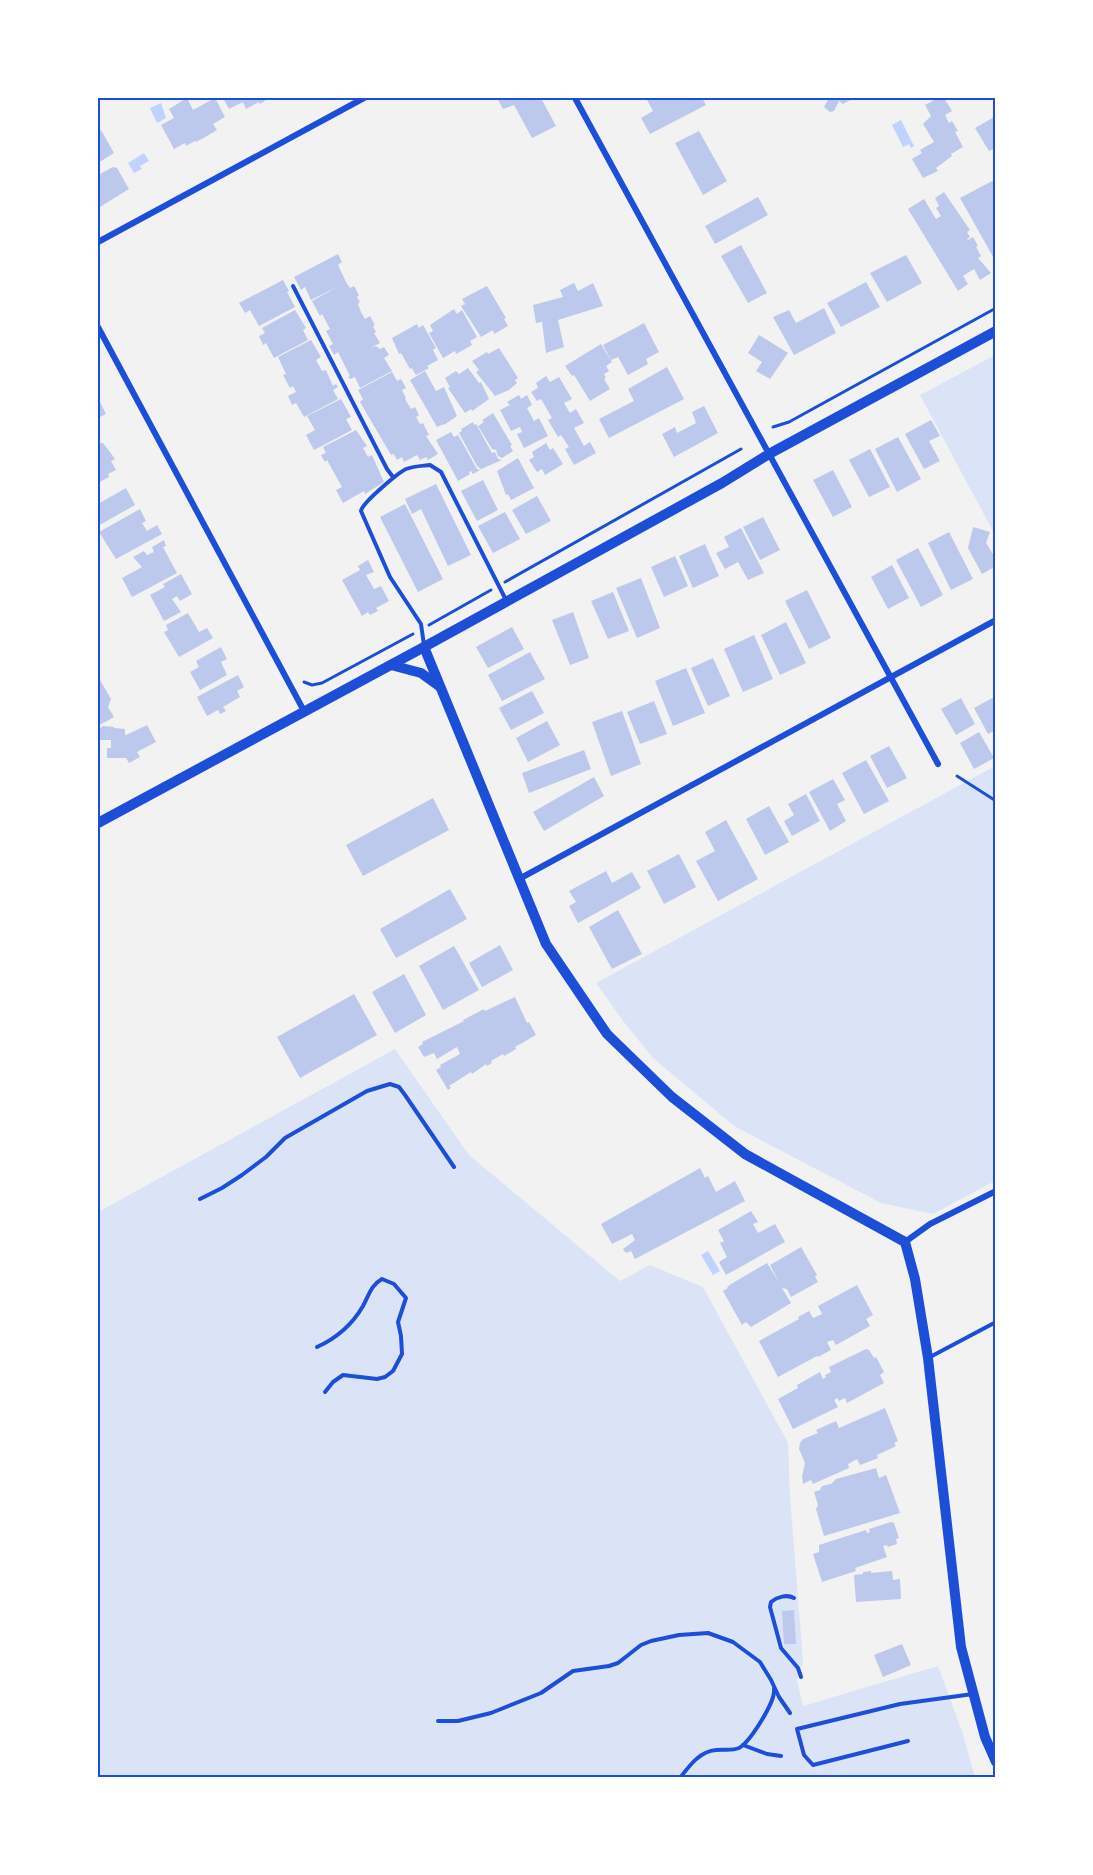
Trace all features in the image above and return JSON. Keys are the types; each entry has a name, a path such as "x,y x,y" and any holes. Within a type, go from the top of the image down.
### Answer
{"street":[{"path":"98,242 364,98"},
{"path":"575,98 938,764"},
{"path":"98,327 304,711"},
{"path":"98,823 392,665 996,331"},
{"path":"518,879 996,620"},
{"path":"424,647 546,944 607,1034 672,1097 745,1154 905,1242 915,1279 928,1358 961,1647 985,1737 996,1762"},
{"path":"392,665 421,674 440,686"},
{"path":"905,1242 930,1224 996,1191"}],"lane":[{"path":"293,286 393,477"},
{"path":"424,647 422,630 417,617 390,577 361,511 362,506 393,477 409,468 430,465 441,472 507,601"},
{"path":"200,1199 242,1175 291,1134 367,1091 385,1084 399,1087 453,1167"},
{"path":"317,1347 335,1338 350,1324 375,1283 382,1279 394,1284 406,1298 398,1322 402,1354 393,1371 377,1379 343,1375 325,1392"},
{"path":"928,1358 996,1322"},
{"path":"794,1598 787,1596 780,1598 771,1602 770,1607 781,1648 798,1668 801,1677"},
{"path":"438,1721 458,1721 491,1713 541,1693 573,1671 618,1663 641,1645 679,1635 708,1634 726,1638 754,1656 766,1670 779,1697 790,1713"},
{"path":"680,1778 689,1765 710,1750 738,1749 749,1739 775,1695 771,1680"},
{"path":"908,1741 813,1765 804,1755 797,1729 900,1704 974,1694"},
{"path":"743,1745 767,1754 781,1756"}],"path":[{"path":"773,427 789,422 996,308"},
{"path":"304,682 312,685 322,683 422,630 741,448"},
{"path":"957,776 996,801"}],"shaded area":[{"path":"995,355 995,535 920,395"},
{"path":"995,766 995,1181 933,1214 881,1203 734,1126 653,1058 596,983"},
{"path":"395,1049 469,1155 620,1281 650,1265 703,1287 788,1443 803,1661 797,1680 803,1706 938,1666 962,1731 975,1777 98,1777 98,1212"}],"water":[{"path":"161,103 166,118 157,123 150,108"},
{"path":"901,120 914,146 911,148 909,144 903,147 892,125"},
{"path":"144,153 149,161 140,166 142,169 134,173 128,163"},
{"path":"708,1251 720,1271 713,1275 701,1255"}],"building":[{"path":"187,98 193,110 215,98 225,117 213,124 217,130 196,142 186,146 185,143 174,149 161,125 174,118 169,109"},
{"path":"223,98 269,98 246,109 243,102 229,109"},
{"path":"497,98 541,98 556,126 532,138 514,105 503,109"},
{"path":"646,98 702,98 706,105 650,134 641,118 653,111"},
{"path":"829,98 854,98 843,104 839,101 834,111 830,112 824,107"},
{"path":"938,98 944,98 952,111 945,115 949,123 952,121 958,131 955,132 963,147 951,154 952,156 936,168 938,171 923,178 912,159 922,153 920,150 934,142 923,124 931,116 925,105"},
{"path":"996,116 996,148 989,151 975,128"},
{"path":"101,130 114,153 98,163 98,132"},
{"path":"699,131 727,181 703,195 675,143"},
{"path":"113,167 117,168 129,189 100,207 98,204 98,175"},
{"path":"996,179 996,262 960,198"},
{"path":"944,192 970,230 967,232 970,237 967,239 973,237 981,256 978,258 991,273 980,280 974,269 963,276 968,284 958,291 908,209 924,199 936,219 941,216 936,208 939,206 935,198"},
{"path":"758,197 768,215 715,244 705,226"},
{"path":"741,245 767,293 748,303 721,256"},
{"path":"338,254 342,262 338,265 346,282 350,288 354,286 359,295 357,297 361,312 365,319 370,316 375,325 373,326 376,332 374,333 380,343 370,348 384,347 389,355 384,358 392,371 360,388 355,377 350,379 348,377 350,376 338,352 334,355 329,346 333,344 326,331 330,329 312,301 339,286 311,300 305,287 301,290 294,277"},
{"path":"906,255 922,283 887,302 870,273"},
{"path":"283,280 295,307 259,326 250,310 245,313 239,303"},
{"path":"866,282 880,307 841,327 827,303"},
{"path":"574,283 578,291 593,283 603,306 558,320 564,347 546,353 542,322 536,323 533,305 563,297 560,290"},
{"path":"487,286 506,318 504,319 508,326 494,334 493,330 481,337 461,306 465,304 462,299"},
{"path":"824,308 836,333 794,355 773,317 789,310 796,323"},
{"path":"454,309 457,314 462,310 477,337 470,341 472,345 443,358 429,333 433,331 430,325"},
{"path":"295,310 306,328 303,330 308,340 274,358 266,343 263,345 259,336 265,333 262,328"},
{"path":"644,323 659,352 646,359 648,364 628,375 618,357 611,360 603,345"},
{"path":"417,324 419,328 423,325 436,348 433,350 438,360 416,375 401,353 399,354 392,338"},
{"path":"759,335 788,353 770,379 756,371 762,362 748,353"},
{"path":"311,340 321,357 316,360 322,371 326,370 333,386 336,384 338,387 333,390 338,399 304,417 296,403 292,405 288,396 296,392 293,386 290,388 283,375 286,374 278,357"},
{"path":"601,344 612,362 606,366 609,371 604,374 606,378 604,379 610,389 590,401 574,375 572,376 565,366"},
{"path":"499,348 518,378 515,380 517,383 509,390 495,396 476,372 479,370 472,361"},
{"path":"667,367 684,399 609,438 599,419 634,401 628,389"},
{"path":"468,368 479,383 481,382 489,399 465,413 448,388 450,387 445,378 456,371 459,374"},
{"path":"425,371 436,391 444,387 457,416 437,427 410,380"},
{"path":"392,372 397,381 401,379 406,388 402,390 405,399 411,409 415,407 419,415 416,417 420,424 423,423 429,435 426,436 438,454 428,460 426,457 420,460 417,455 404,462 402,457 397,460 394,454 391,455 360,402 363,399 358,390"},
{"path":"546,376 550,382 559,377 572,399 564,403 570,413 576,409 584,423 574,428 584,446 590,442 596,453 574,465 565,449 569,447 561,435 558,437 548,420 552,418 541,399 537,401 531,392 538,388 536,383"},
{"path":"519,395 521,399 527,395 532,405 527,408 534,421 539,418 548,436 524,448 517,434 522,432 520,427 511,431 500,410 510,405 507,402"},
{"path":"98,398 106,414 98,418"},
{"path":"341,399 351,417 346,419 352,430 314,450 306,435 315,430 307,416"},
{"path":"704,406 718,433 674,457 662,434 675,427 677,433 696,423 692,412"},
{"path":"493,413 512,445 510,446 513,451 502,458 498,456 496,450 492,449 478,426 484,422 482,420"},
{"path":"931,420 940,436 929,441 940,461 924,469 905,434"},
{"path":"473,422 492,453 495,452 498,459 502,460 481,469 477,466 459,433 461,429"},
{"path":"356,430 367,446 363,448 368,457 372,455 384,482 365,494 364,491 343,503 336,490 342,487 327,460 325,462 321,455 326,453 323,447"},
{"path":"451,432 454,437 458,435 477,469 480,470 473,474 469,472 470,474 458,481 436,440"},
{"path":"898,437 921,479 897,492 875,449"},
{"path":"103,443 115,459 111,461 116,470 98,483 98,445"},
{"path":"546,443 550,450 553,448 563,464 545,475 542,469 537,472 529,460 534,457 532,452"},
{"path":"870,449 890,487 869,497 849,460"},
{"path":"518,458 534,488 511,500 508,494 506,495 497,471"},
{"path":"833,470 852,507 833,517 813,480"},
{"path":"483,480 498,510 477,521 461,491"},
{"path":"436,484 471,555 448,566 421,509 412,514 405,499"},
{"path":"126,488 135,505 98,526 98,504"},
{"path":"537,496 551,521 526,534 512,510"},
{"path":"405,504 443,579 418,592 380,517"},
{"path":"140,509 146,521 142,523 147,531 157,525 162,534 116,559 99,532"},
{"path":"505,512 520,539 493,553 478,526"},
{"path":"763,517 780,550 760,560 743,527"},
{"path":"973,527 990,532 986,543 996,559 996,566 982,574 968,548"},
{"path":"741,528 764,573 748,580 738,562 725,569 716,553 729,547 724,537"},
{"path":"949,532 973,579 951,590 928,543"},
{"path":"164,540 166,546 163,547 177,573 132,597 122,578 142,567 133,557 144,551 147,555 154,552 152,547"},
{"path":"705,544 719,576 693,588 679,556"},
{"path":"918,548 943,595 921,607 896,560"},
{"path":"675,556 688,586 664,597 651,567"},
{"path":"368,560 374,572 366,575 374,589 381,586 389,601 376,608 378,611 370,615 368,612 362,616 342,580 360,570 358,566"},
{"path":"892,565 909,598 888,609 871,577"},
{"path":"181,574 192,594 180,601 177,596 172,599 181,612 164,621 150,595 165,587 163,584"},
{"path":"641,578 660,628 637,638 616,588"},
{"path":"807,590 831,638 809,649 785,601"},
{"path":"613,592 629,631 608,639 591,601"},
{"path":"573,612 589,658 570,665 552,620"},
{"path":"188,613 199,632 207,628 213,638 179,657 164,632 168,630 166,625"},
{"path":"786,622 806,663 780,675 761,635"},
{"path":"512,627 524,649 488,668 476,647"},
{"path":"754,635 773,679 743,692 724,649"},
{"path":"221,647 227,659 221,662 227,675 200,690 190,672 199,667 196,661"},
{"path":"530,652 545,679 502,701 488,675"},
{"path":"713,658 730,696 708,706 691,668"},
{"path":"686,668 705,713 673,726 655,681"},
{"path":"238,675 244,687 237,691 240,697 223,707 226,711 220,714 218,710 207,716 197,697"},
{"path":"100,680 111,699 108,707 114,717 98,726 98,681"},
{"path":"532,691 544,713 511,730 499,708"},
{"path":"996,696 996,730 988,734 974,708"},
{"path":"961,698 975,724 956,735 941,709"},
{"path":"654,701 667,734 640,744 627,712"},
{"path":"622,711 641,764 611,776 592,722"},
{"path":"547,721 560,745 528,762 516,738"},
{"path":"147,725 156,742 137,752 140,757 129,763 126,758 107,758 107,748 111,748 111,740 99,740 99,729 103,726 125,729 126,735"},
{"path":"979,732 994,758 974,769 960,743"},
{"path":"889,746 907,778 887,788 870,756"},
{"path":"584,750 591,769 529,793 522,773"},
{"path":"866,760 889,801 864,814 842,773"},
{"path":"594,777 604,796 544,831 533,812"},
{"path":"833,779 845,800 837,804 846,821 830,831 809,792"},
{"path":"806,794 820,821 792,836 784,821 794,815 788,804"},
{"path":"433,798 449,830 363,876 346,845"},
{"path":"769,806 789,842 765,855 746,819"},
{"path":"726,820 758,879 718,901 696,861 715,851 705,832"},
{"path":"679,854 696,887 664,904 647,871"},
{"path":"606,871 612,883 632,872 641,888 578,923 569,906 576,902 569,891"},
{"path":"450,889 467,919 396,958 380,929"},
{"path":"618,910 642,954 612,969 589,927"},
{"path":"500,945 513,970 482,987 469,963"},
{"path":"454,946 479,990 443,1010 419,966"},
{"path":"404,974 426,1015 395,1033 372,992"},
{"path":"354,994 377,1035 300,1078 277,1037"},
{"path":"515,997 527,1023 529,1022 536,1035 504,1056 503,1054 491,1061 492,1063 487,1066 486,1064 472,1074 471,1072 449,1086 451,1088 448,1090 436,1070 441,1067 440,1065 460,1054 457,1047 437,1059 434,1053 424,1057 418,1047 423,1044 422,1042 484,1009 485,1011"},
{"path":"700,1168 705,1178 708,1176 716,1192 735,1181 745,1201 635,1259 631,1251 626,1253 623,1249 635,1240 632,1234 612,1244 601,1224"},
{"path":"751,1211 758,1222 753,1224 758,1233 775,1224 785,1242 726,1275 719,1262 727,1257 720,1243 724,1241 718,1230"},
{"path":"801,1247 817,1275 815,1276 818,1282 791,1297 787,1289 782,1288 791,1303 751,1327 746,1322 742,1325 723,1291 767,1263 779,1282 770,1265"},
{"path":"857,1285 873,1315 866,1319 870,1326 836,1345 833,1340 827,1342 831,1350 778,1377 759,1341 809,1311 813,1318 822,1314 818,1306"},
{"path":"866,1349 874,1358 876,1357 884,1372 880,1375 884,1383 847,1403 845,1398 839,1401 837,1398 834,1400 838,1407 793,1429 778,1399 820,1372 823,1379 831,1372 829,1367"},
{"path":"885,1408 898,1441 894,1443 896,1446 877,1455 878,1458 860,1465 857,1459 848,1464 849,1468 813,1484 811,1480 803,1484 805,1463 799,1449 803,1439 818,1433 816,1430 836,1421 839,1428"},
{"path":"876,1468 879,1478 886,1475 900,1513 824,1536 816,1509 818,1505 814,1492 836,1479"},
{"path":"894,1523 899,1538 896,1539 897,1544 883,1546 887,1557 855,1568 856,1571 822,1582 813,1554 819,1552 819,1545 866,1530 867,1533 870,1532 869,1529"},
{"path":"871,1571 871,1573 892,1571 893,1580 900,1579 901,1599 856,1602 854,1575"},
{"path":"794,1610 796,1644 784,1644 782,1611"},
{"path":"902,1644 911,1665 883,1677 874,1655"}]}
